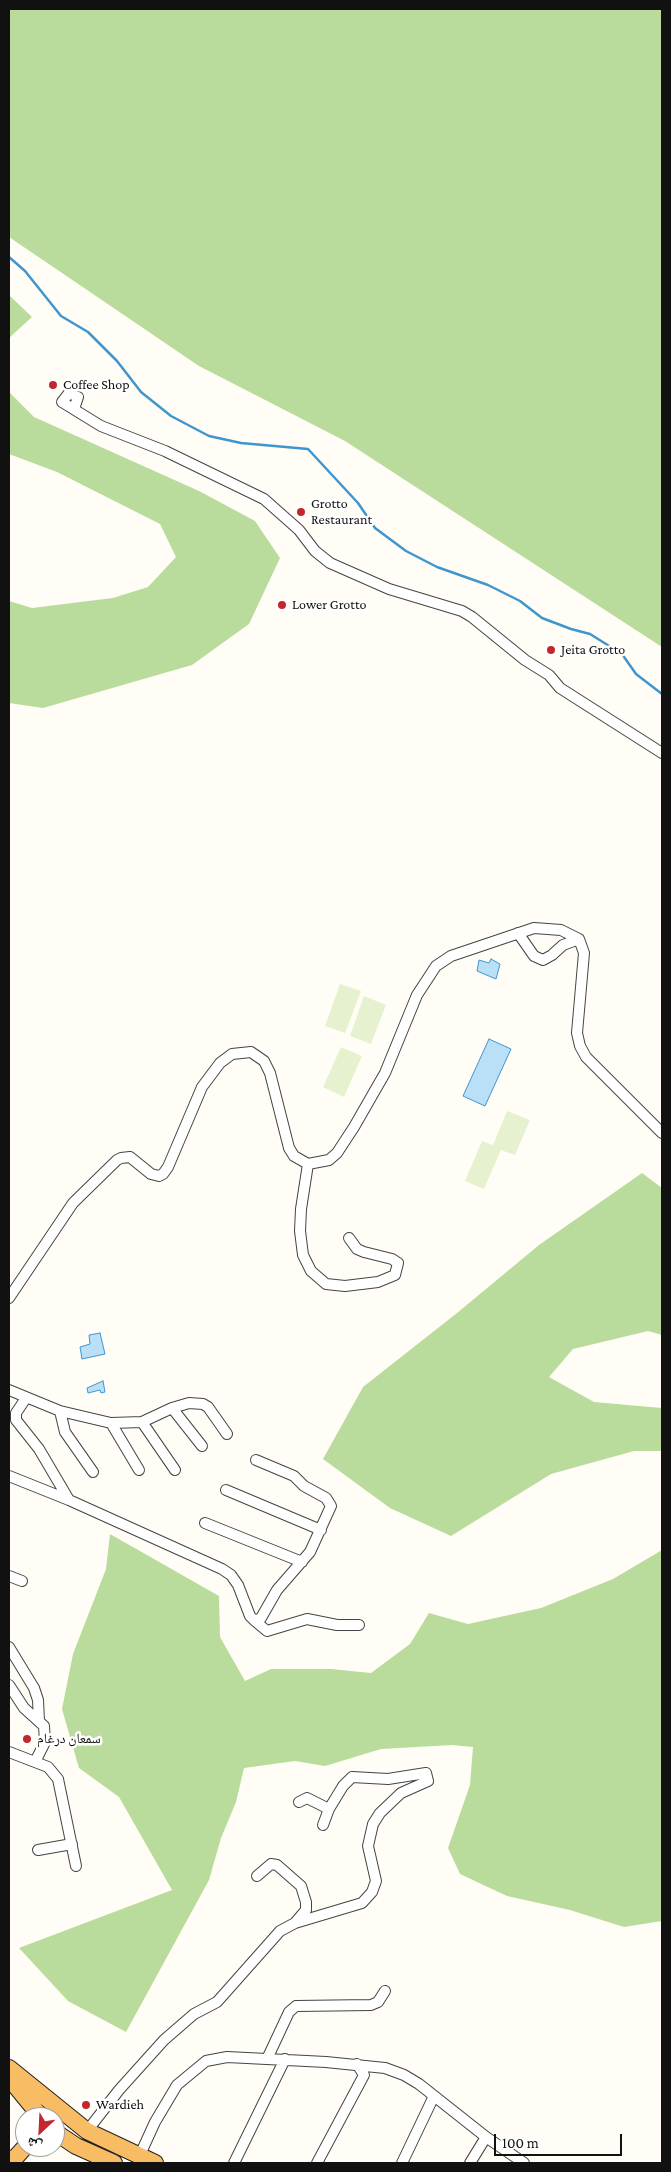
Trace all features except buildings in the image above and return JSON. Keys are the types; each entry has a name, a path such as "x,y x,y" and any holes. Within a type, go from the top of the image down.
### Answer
{"highway":[{"path":"9,2068 72,2121 87,2131 155,2163"},
{"path":"9,2078 31,2107"},
{"path":"65,2127 87,2131"},
{"path":"65,2139 76,2146 114,2163"}],"street":[{"path":"74,409 104,428 165,451 264,499 299,530 315,551 330,563 389,589 462,612 472,617 525,660 549,675 560,688 662,753"},
{"path":"9,1298 73,1203 121,1158 130,1157 156,1176 165,1172 202,1087 220,1063 232,1054 250,1052 264,1061 270,1073 289,1148 301,1161 308,1164 329,1160 337,1152 354,1127 384,1073 417,995 436,966 451,956 534,928 551,928 570,933 579,940 584,953 577,1025 580,1046 586,1057 662,1133"},
{"path":"518,933 534,956 543,960 563,945 579,940"},
{"path":"308,1164 301,1209 300,1231 303,1254 311,1271 326,1284 340,1286 378,1282 395,1275 398,1263 392,1259 357,1249 349,1238"},
{"path":"9,1390 60,1411 111,1423 142,1422 172,1408 189,1404 203,1404 208,1407 226,1434"},
{"path":"26,1398 16,1413 16,1420 39,1449 69,1500"},
{"path":"172,1408 202,1446"},
{"path":"60,1411 65,1432 93,1472"},
{"path":"142,1422 175,1470"},
{"path":"111,1423 139,1470"},
{"path":"255,1621 261,1618 277,1590 302,1562 321,1530 330,1510 329,1501 304,1486 294,1476 256,1460"},
{"path":"9,1476 69,1500 231,1575 238,1585 250,1616 267,1631 307,1619 337,1625 359,1625"},
{"path":"226,1490 321,1530"},
{"path":"205,1523 302,1562"},
{"path":"9,1576 22,1581"},
{"path":"9,1647 34,1688 38,1700 40,1721"},
{"path":"9,1686 24,1708 44,1726 46,1738 35,1762"},
{"path":"9,1752 48,1767 58,1779 76,1866"},
{"path":"295,1923 362,1903 376,1882 368,1846 373,1824 380,1813 401,1793 428,1781 426,1773 388,1779 352,1777 343,1786 330,1809 324,1825"},
{"path":"299,1802 307,1798 330,1809"},
{"path":"38,1850 72,1844"},
{"path":"87,2131 119,2090 168,2035 194,2014 217,2002 274,1937 295,1923 306,1910 305,1895 301,1886 277,1865 271,1864 257,1876"},
{"path":"267,2059 289,2012 296,2006 371,2005 378,2002 385,1991"},
{"path":"139,2157 155,2122 177,2085 206,2060 227,2057 357,2064 385,2068 404,2075 486,2137 524,2163"},
{"path":"234,2163 285,2060"},
{"path":"316,2163 364,2075 357,2064"},
{"path":"402,2163 434,2096"},
{"path":"470,2163 486,2137"}],"green space":[{"path":"9,9 662,9 662,647 345,441 199,366 9,237"},
{"path":"9,295 32,317 9,338"},
{"path":"9,392 34,417 199,491 255,521 280,558 249,624 192,665 43,708 9,703 9,601 32,608 113,598 148,587 176,557 160,524 57,472 9,454"},
{"path":"340,984 361,991 345,1033 325,1026"},
{"path":"364,996 386,1005 371,1044 350,1036"},
{"path":"341,1047 362,1056 344,1097 323,1087"},
{"path":"507,1111 530,1120 515,1155 501,1150 484,1189 465,1181 482,1141 493,1145"},
{"path":"642,1173 662,1188 662,1335 648,1331 573,1349 549,1377 594,1402 662,1408 662,1451 634,1451 551,1474 451,1536 390,1508 323,1459 363,1387 539,1245"},
{"path":"110,1534 219,1596 220,1637 245,1681 271,1669 331,1669 371,1673 410,1644 429,1613 468,1624 541,1608 613,1579 662,1550 662,1921 624,1927 570,1910 507,1896 460,1874 448,1848 470,1785 473,1747 452,1745 381,1749 325,1766 295,1761 244,1768 236,1802 221,1838 209,1880 126,2032 68,2001 19,1948 172,1890 119,1797 79,1768 62,1709 73,1654 106,1569"}],"water":[{"path":"491,959 500,964 496,979 477,971 479,960 489,963"},
{"path":"489,1039 511,1049 485,1106 463,1096"},
{"path":"100,1333 105,1354 82,1359 80,1347 90,1344 89,1335"},
{"path":"103,1381 105,1392 101,1393 100,1390 88,1393 87,1388"}],"waterway":[{"path":"9,257 25,271 61,316 88,332 117,361 141,392 171,416 209,436 241,443 308,449 358,503 375,528 406,551 437,567 488,585 520,601 542,618 590,634 622,654 636,674 662,694"}],"place":[{"name":"Coffee Shop","path":"53,385"},
{"name":"Grotto Restaurant","path":"301,512"},
{"name":"Lower Grotto","path":"282,605"},
{"name":"Jeita Grotto","path":"551,650"},
{"name":"سمعان درغام","path":"27,1739"},
{"name":"Wardieh","path":"86,2105"}]}
